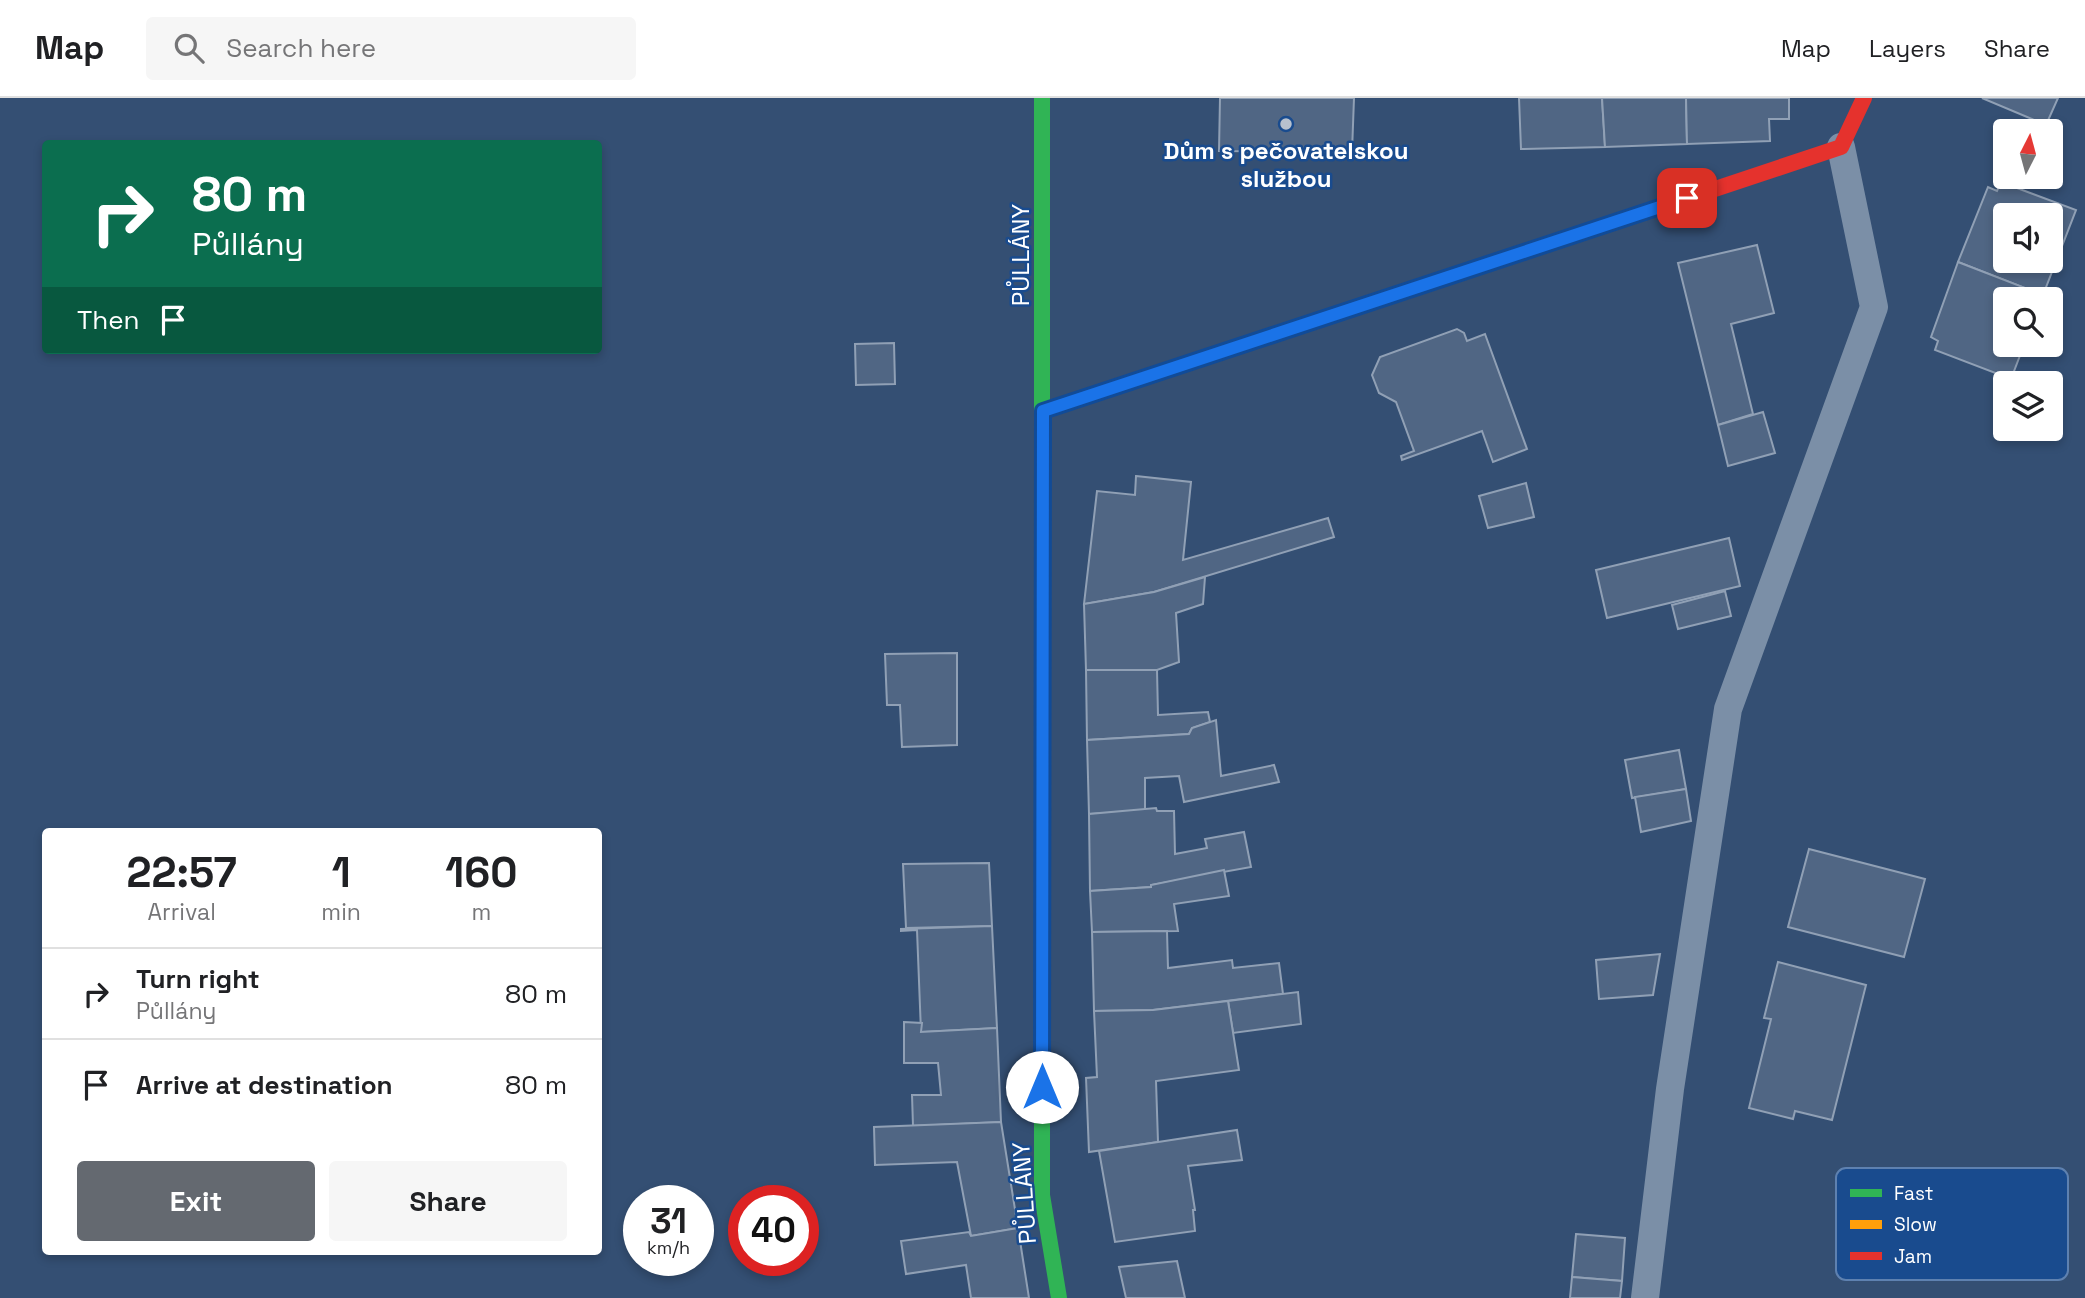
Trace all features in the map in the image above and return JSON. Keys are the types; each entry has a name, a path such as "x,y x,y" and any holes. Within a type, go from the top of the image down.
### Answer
{"street":[{"name":"PŮLLÁNY","path":"1042,98 1042,1195 1059,1298"},
{"path":"1043,411 1842,147 1864,98"}],"lane":[{"path":"1645,1298 1670,1089 1728,709 1874,307 1842,147"}],"building":[{"name":"Dům s pečovatelskou službou","path":"1220,98 1354,98 1352,152 1219,151"},
{"path":"1519,98 1602,98 1605,147 1521,149"},
{"path":"1602,98 1686,98 1687,144 1605,147"},
{"path":"1686,98 1789,98 1789,119 1769,119 1770,141 1687,144"},
{"path":"1982,98 2058,98 2049,119 2032,119"},
{"path":"1988,187 1997,191 2020,189 2057,203 1993,203 1993,273 2052,273 2046,287 2022,287 1958,262"},
{"path":"2063,205 2076,210 2063,243"},
{"path":"1757,245 1774,313 1731,324 1753,414 1718,425 1678,263"},
{"path":"1958,262 2022,287 1993,287 1993,357 2019,357 2014,371 1993,372 1935,350 1938,341 1931,337"},
{"path":"1457,329 1464,333 1467,341 1485,334 1527,449 1493,462 1482,431 1402,460 1401,456 1414,451 1396,402 1379,393 1372,375 1380,357"},
{"path":"894,343 895,384 856,385 855,344"},
{"path":"1763,412 1775,453 1728,466 1718,425"},
{"path":"1136,476 1191,482 1183,560 1328,518 1334,537 1154,592 1084,604 1097,491 1135,495"},
{"path":"1526,483 1534,517 1488,528 1479,496"},
{"path":"1729,538 1740,586 1607,618 1596,570"},
{"path":"1205,577 1203,604 1176,613 1179,662 1157,670 1086,670 1084,604 1154,592"},
{"path":"1725,591 1731,616 1678,629 1672,605"},
{"path":"957,653 957,745 902,747 900,705 887,705 885,654"},
{"path":"1086,670 1157,670 1158,715 1208,712 1210,722 1192,728 1189,734 1087,740"},
{"path":"1216,720 1221,776 1274,765 1279,782 1184,802 1179,776 1145,778 1145,811 1089,814 1087,740 1189,734 1192,728"},
{"path":"1679,750 1686,789 1632,798 1625,760"},
{"path":"1686,789 1691,821 1641,832 1635,797"},
{"path":"1156,808 1157,811 1174,811 1175,854 1207,848 1205,839 1244,832 1251,867 1151,887 1090,891 1089,814"},
{"path":"1809,849 1925,879 1904,957 1788,927"},
{"path":"989,863 992,926 906,928 903,864"},
{"path":"1224,870 1229,896 1174,904 1178,931 1092,932 1090,891 1151,887"},
{"path":"992,926 997,1028 921,1032 917,930 901,929"},
{"path":"1167,931 1168,968 1232,960 1233,968 1279,963 1283,994 1153,1010 1094,1011 1092,932"},
{"path":"1660,954 1653,995 1599,999 1596,960"},
{"path":"1778,962 1866,985 1832,1120 1795,1111 1793,1119 1749,1108 1771,1019 1764,1018"},
{"path":"1298,992 1301,1024 1233,1033 1228,1001"},
{"path":"1228,1001 1239,1070 1156,1081 1158,1142 1089,1152 1086,1078 1097,1077 1094,1011 1153,1010"},
{"path":"904,1022 922,1023 921,1032 997,1028 1001,1122 913,1126 912,1095 941,1095 938,1063 904,1063"},
{"path":"1001,1122 1018,1228 971,1236 957,1162 875,1165 874,1127"},
{"path":"1237,1130 1242,1160 1188,1166 1195,1210 1195,1231 1115,1242 1099,1151"},
{"path":"1018,1228 1029,1298 971,1298 966,1265 906,1274 901,1241 969,1232 971,1236"},
{"path":"1576,1234 1625,1238 1622,1281 1572,1277"},
{"path":"1177,1261 1185,1298 1126,1298 1119,1267"},
{"path":"1572,1277 1622,1281 1620,1298 1570,1298"}],"traffic: fast":[{"path":"1042,98 1042,526"},
{"path":"1043,411 1685,199"},
{"path":"1042,737 1042,1195 1059,1298"}],"traffic: slow":[{"path":"1042,526 1042,737"}],"traffic: jam":[{"path":"1685,199 1841,147 1864,98"}],"place":[{"name":"Dům s pečovatelskou službou","path":"1286,124"}],"route":[{"path":"1042,1087 1043,411 1687,198"}]}
